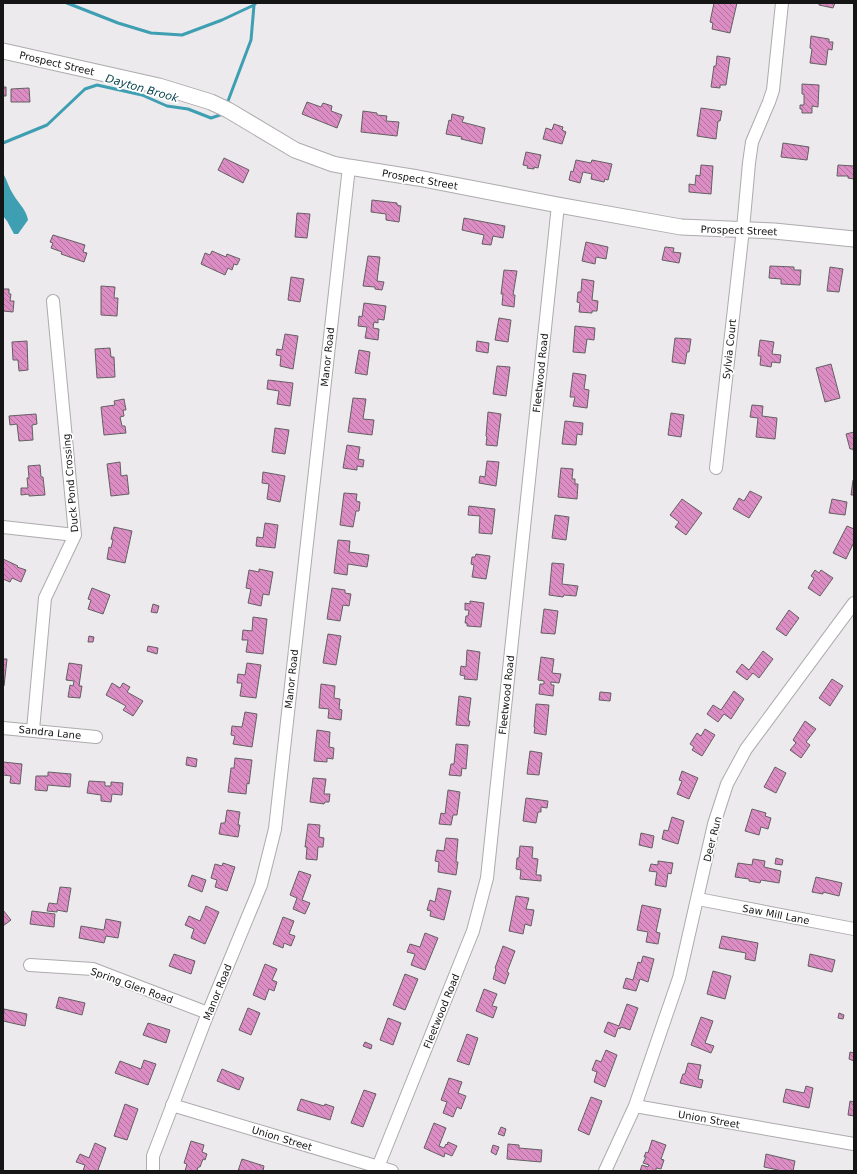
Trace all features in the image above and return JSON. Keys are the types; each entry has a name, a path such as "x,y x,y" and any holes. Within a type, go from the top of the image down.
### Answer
{"street":[{"name":"Sylvia Court","path":"716,468 743,230 749,163 752,142 773,90 782,3"},
{"name":"Prospect Street","path":"3,51 159,86 205,100 228,110 295,150 333,164 418,178 558,206 681,227 774,230 854,239"},
{"name":"Manor Road","path":"153,1171 153,1156 260,885 275,829 349,167"},
{"name":"Fleetwood Road","path":"378,1167 473,932 487,878 558,206"},
{"name":"Duck Pond Crossing","path":"33,730 45,598 75,535 53,301"},
{"path":"3,528 75,535"},
{"name":"Deer Run","path":"635,1106 679,978 714,824 727,784 746,749 854,603"},
{"name":"Sandra Lane","path":"3,728 96,737"},
{"name":"Saw Mill Lane","path":"698,899 854,929"},
{"name":"Spring Glen Road","path":"30,965 93,969 208,1014"},
{"name":"Union Street","path":"172,1105 392,1171"},
{"name":"Union Street","path":"635,1106 854,1144"},
{"path":"605,1171 635,1106"}],"water":[{"path":"3,173 12,192 26,213 28,220 18,234 14,234 3,216"}],"building":[{"path":"714,3 737,3 730,33 712,29 713,23 710,22"},
{"path":"819,3 835,3 833,8 819,5"},
{"path":"811,36 829,39 829,42 833,42 832,50 828,49 826,65 810,63 812,49 810,48"},
{"path":"717,56 730,58 726,85 720,85 720,88 711,87"},
{"path":"802,84 819,85 818,107 812,106 812,113 802,113 802,109 800,109 800,105 804,105"},
{"path":"3,87 6,87 6,96 3,96"},
{"path":"29,88 30,102 11,102 11,89"},
{"path":"307,102 321,107 323,103 332,106 331,111 342,115 337,128 302,114"},
{"path":"701,108 722,111 720,121 718,121 716,139 697,136"},
{"path":"363,111 387,116 386,121 399,122 397,136 361,132"},
{"path":"452,114 464,117 462,122 485,128 482,144 461,139 462,137 446,134"},
{"path":"554,124 563,127 562,130 566,132 562,144 543,139 546,128 552,130"},
{"path":"783,143 809,147 807,160 781,157"},
{"path":"526,152 541,155 538,168 527,168 528,166 523,165"},
{"path":"224,158 249,170 243,183 218,170"},
{"path":"576,160 591,163 592,160 612,164 608,180 605,179 604,182 591,179 592,174 583,172 580,183 569,180"},
{"path":"701,165 713,166 711,194 689,192 689,184 695,185 696,175 700,176"},
{"path":"838,165 854,166 854,179 848,178 848,176 837,176"},
{"path":"372,200 397,203 397,205 401,206 399,222 386,220 386,214 371,212"},
{"path":"297,213 310,214 307,238 295,237"},
{"path":"464,218 505,226 503,238 493,236 491,245 482,244 484,235 462,230"},
{"path":"53,235 85,245 83,252 87,253 84,262 61,254 62,252 51,248 53,243 50,242"},
{"path":"586,242 608,247 606,259 596,257 595,264 582,261"},
{"path":"665,247 674,248 673,252 681,253 679,263 662,260"},
{"path":"212,251 226,257 227,254 240,259 237,265 234,264 232,270 228,268 225,275 201,264 205,253 210,255"},
{"path":"368,256 380,257 377,281 384,282 382,290 375,289 375,287 363,286"},
{"path":"770,266 794,267 794,270 801,270 800,285 781,284 781,279 769,278"},
{"path":"830,267 843,269 839,292 827,291"},
{"path":"504,270 517,271 513,295 515,295 514,307 502,305 503,294 501,294"},
{"path":"291,277 304,279 300,302 288,300"},
{"path":"582,279 594,281 592,300 598,301 597,311 592,311 592,313 579,312 580,303 577,302 578,292 581,292"},
{"path":"101,286 115,287 114,298 118,298 117,316 101,315"},
{"path":"3,289 9,289 9,294 11,294 10,301 14,301 13,312 3,311"},
{"path":"364,303 386,306 384,320 378,319 378,323 374,322 373,328 379,329 378,340 365,338 367,327 358,326 359,316 362,317"},
{"path":"499,318 511,320 508,342 495,340"},
{"path":"575,326 595,328 594,340 587,339 585,353 573,352"},
{"path":"285,334 298,336 293,369 280,366 281,356 276,355 277,349 282,350"},
{"path":"675,338 691,339 685,364 672,362"},
{"path":"760,340 774,342 772,354 781,355 780,363 772,362 771,367 760,365 761,356 758,356"},
{"path":"27,341 28,370 19,371 18,360 13,360 12,342"},
{"path":"477,341 489,343 488,353 476,351"},
{"path":"110,348 111,357 114,357 115,377 97,378 95,349"},
{"path":"359,350 370,352 367,375 355,373"},
{"path":"831,364 840,398 825,402 816,368"},
{"path":"497,366 510,367 506,396 493,394"},
{"path":"573,373 586,375 584,389 589,390 587,408 573,406 575,397 570,397"},
{"path":"268,380 293,383 290,406 277,404 279,391 267,389"},
{"path":"353,398 366,399 363,419 374,420 372,435 348,432"},
{"path":"124,399 126,410 123,410 124,416 120,417 122,426 125,426 126,433 104,435 101,407 115,405 114,401"},
{"path":"752,405 763,406 762,416 777,418 775,439 756,437 758,418 750,417"},
{"path":"488,412 501,414 497,446 486,445"},
{"path":"671,413 684,415 681,437 668,435"},
{"path":"36,414 37,424 32,425 33,440 19,441 17,424 10,425 9,416"},
{"path":"565,421 583,423 582,435 577,434 576,445 562,444"},
{"path":"275,428 289,430 285,454 272,452"},
{"path":"854,432 854,454 853,449 850,449 846,434"},
{"path":"347,445 360,447 358,459 364,460 363,467 357,466 357,470 343,468"},
{"path":"487,461 499,462 496,486 479,483 480,476 485,477"},
{"path":"120,462 121,476 127,475 129,494 111,496 107,464"},
{"path":"40,465 45,495 21,495 21,488 28,488 28,466"},
{"path":"561,468 573,469 572,479 575,479 575,484 578,484 577,499 558,497"},
{"path":"263,472 285,476 280,502 267,499 269,484 262,483"},
{"path":"853,480 854,495 851,495"},
{"path":"750,491 762,497 749,518 733,509 739,498 744,501"},
{"path":"344,493 357,494 356,501 360,502 359,511 356,511 353,527 340,525"},
{"path":"682,499 702,513 686,535 675,527 679,522 670,515"},
{"path":"832,499 847,502 845,515 829,513"},
{"path":"469,506 495,509 492,534 479,533 480,516 468,515"},
{"path":"555,515 569,517 566,540 552,538"},
{"path":"265,523 278,525 275,548 256,546 257,537 263,538"},
{"path":"847,526 854,529 854,542 846,559 833,553"},
{"path":"114,527 132,531 125,563 107,559 109,547 111,548 113,540 111,539"},
{"path":"338,540 350,541 349,552 369,555 367,567 348,564 347,575 334,573"},
{"path":"476,554 490,556 486,579 472,577 474,565 471,564 472,557 475,557"},
{"path":"3,559 26,570 21,582 12,578 10,582 3,579"},
{"path":"552,563 564,564 562,584 578,586 576,596 564,595 563,597 549,595"},
{"path":"259,569 273,572 269,595 263,594 261,606 248,603 251,589 246,588 249,570 259,572"},
{"path":"815,570 819,573 821,570 833,578 820,596 808,588 814,578 811,576"},
{"path":"92,588 110,595 103,614 88,609 91,600 88,599"},
{"path":"332,588 345,590 345,593 351,594 349,606 343,605 340,621 327,619"},
{"path":"470,601 484,603 481,627 467,626 467,623 465,623 469,610 465,610 465,603 470,604"},
{"path":"153,604 159,606 157,613 151,612"},
{"path":"544,609 558,611 555,634 541,633"},
{"path":"789,610 799,618 786,636 776,629"},
{"path":"253,617 267,619 263,654 246,652 248,640 242,640 243,630 252,631"},
{"path":"328,634 341,636 336,665 323,663"},
{"path":"89,636 94,637 93,642 88,642"},
{"path":"148,646 158,648 157,654 147,651"},
{"path":"467,650 480,652 477,680 464,679 465,676 460,675 461,666 466,667"},
{"path":"763,651 773,659 759,678 753,673 747,680 736,672 742,664 749,670"},
{"path":"541,657 554,659 552,673 561,674 559,683 551,682 551,685 554,685 553,696 539,694 540,684 544,684 544,681 538,680"},
{"path":"3,659 7,659 4,686 3,686"},
{"path":"69,663 82,665 79,686 82,686 80,698 68,697 70,685 73,686 74,681 66,680"},
{"path":"247,663 261,665 256,698 240,696 242,683 237,683 238,674 245,675"},
{"path":"832,679 843,686 830,706 819,698"},
{"path":"112,683 120,688 123,683 130,687 127,692 143,701 133,716 123,710 126,706 106,695"},
{"path":"321,684 335,686 334,698 340,699 339,709 342,710 341,720 328,718 329,709 319,708"},
{"path":"734,691 744,699 731,719 724,714 718,722 707,714 713,705 721,710"},
{"path":"600,692 611,693 610,701 599,700"},
{"path":"459,696 471,698 468,721 470,721 469,726 456,725"},
{"path":"536,704 549,705 546,735 534,733"},
{"path":"245,712 257,714 252,747 233,744 235,736 231,735 232,726 242,727"},
{"path":"805,721 816,729 806,742 810,745 801,758 790,750 796,743 793,740"},
{"path":"705,729 715,735 702,756 692,750 694,747 690,744 697,733 701,736"},
{"path":"317,730 330,732 329,747 334,748 333,759 327,758 327,762 314,761"},
{"path":"456,744 468,745 466,769 462,768 461,776 449,775 451,764 454,764"},
{"path":"530,751 542,753 539,775 527,774"},
{"path":"187,757 197,759 196,767 186,765"},
{"path":"235,758 252,760 249,784 247,783 246,794 228,792 231,768 234,768"},
{"path":"3,762 22,764 20,784 10,783 11,776 3,775"},
{"path":"775,767 786,773 776,793 764,787"},
{"path":"682,771 698,778 689,799 677,794 682,781 679,780"},
{"path":"48,772 71,774 70,787 48,785 47,791 35,790 36,776 48,776"},
{"path":"313,778 326,779 324,794 330,794 329,802 325,802 324,804 310,802"},
{"path":"89,781 105,782 105,786 111,786 111,782 123,783 122,795 112,794 111,802 101,801 101,795 87,793"},
{"path":"448,790 460,792 457,815 453,815 451,825 439,824 441,813 445,814"},
{"path":"526,798 548,801 547,808 541,807 541,812 538,812 536,823 523,821"},
{"path":"752,809 766,813 765,816 771,818 768,829 761,827 759,835 745,831"},
{"path":"227,810 240,812 238,837 219,834 221,823 225,823"},
{"path":"672,817 684,821 678,844 662,839 664,830 668,831"},
{"path":"308,824 320,825 319,837 324,838 323,847 318,847 317,860 306,859 307,847 305,847"},
{"path":"641,833 654,836 652,848 639,845"},
{"path":"446,838 458,839 456,862 458,862 456,875 438,872 439,862 435,861 437,850 444,851"},
{"path":"520,846 533,847 532,858 538,859 536,875 541,875 541,881 520,879 521,870 516,869"},
{"path":"776,858 783,860 782,865 775,864"},
{"path":"753,859 765,861 764,867 781,871 779,883 761,880 760,883 749,881 749,879 735,877 738,863 752,865"},
{"path":"658,861 673,863 671,874 668,873 666,887 655,885 657,872 649,871 651,864 658,865"},
{"path":"223,863 235,867 227,891 215,887 217,880 211,878 215,864 222,866"},
{"path":"299,871 311,875 302,900 310,903 305,914 293,909 297,898 290,895"},
{"path":"192,875 206,880 202,892 188,886"},
{"path":"816,877 842,883 839,896 823,892 823,894 812,892"},
{"path":"60,887 71,888 67,912 57,910 57,912 47,911 49,903 57,904"},
{"path":"438,888 451,891 444,920 430,916 431,911 427,910 430,900 435,902"},
{"path":"516,896 529,898 526,909 534,910 531,926 525,924 523,934 509,931"},
{"path":"642,905 661,909 656,932 660,933 658,944 646,942 648,932 637,930"},
{"path":"206,906 219,912 205,944 191,938 194,929 185,925 189,916 200,921"},
{"path":"3,910 11,920 3,926"},
{"path":"32,911 55,914 54,927 30,924"},
{"path":"283,917 294,921 289,934 295,936 291,946 284,943 283,948 273,944"},
{"path":"106,919 121,922 118,938 106,936 104,943 79,938 81,926 104,930"},
{"path":"425,933 438,938 425,970 411,965 415,954 407,952 410,944 420,947"},
{"path":"722,936 758,943 755,961 745,959 746,953 719,948"},
{"path":"503,946 515,951 507,972 509,973 505,984 493,979 495,968"},
{"path":"174,954 195,961 191,974 169,966"},
{"path":"810,954 835,960 832,972 808,966"},
{"path":"643,956 654,959 648,982 640,979 636,991 623,988 626,978 633,980 638,962 641,963"},
{"path":"265,964 277,969 272,980 277,982 274,991 269,989 265,1000 253,995"},
{"path":"713,971 731,976 725,999 707,994"},
{"path":"405,974 418,979 405,1010 393,1005"},
{"path":"484,989 497,994 492,1006 497,1007 493,1018 476,1011"},
{"path":"59,997 85,1003 82,1015 56,1008"},
{"path":"627,1004 638,1008 630,1030 621,1027 620,1029 618,1028 615,1037 604,1032 608,1022 619,1026"},
{"path":"248,1008 260,1013 251,1035 239,1030"},
{"path":"4,1009 27,1014 25,1026 3,1021"},
{"path":"839,1013 844,1015 843,1019 838,1018"},
{"path":"701,1017 713,1021 705,1043 714,1046 711,1053 691,1045"},
{"path":"388,1018 401,1023 393,1045 380,1040"},
{"path":"148,1023 170,1030 166,1043 143,1035"},
{"path":"467,1034 478,1038 469,1065 457,1061"},
{"path":"365,1042 372,1045 371,1049 363,1046"},
{"path":"606,1050 617,1055 605,1087 594,1082 597,1072 592,1070 596,1060 601,1062"},
{"path":"850,1052 854,1053 854,1061 849,1059"},
{"path":"144,1060 156,1064 148,1085 115,1073 120,1061 141,1069"},
{"path":"688,1063 701,1065 698,1079 703,1080 701,1088 680,1083 683,1074 685,1074"},
{"path":"222,1069 244,1078 239,1090 217,1081"},
{"path":"449,1078 462,1082 458,1093 466,1096 461,1109 457,1107 453,1117 443,1113 447,1102 441,1100"},
{"path":"806,1086 813,1088 809,1108 783,1102 786,1089 804,1093"},
{"path":"364,1090 376,1094 363,1127 351,1123"},
{"path":"591,1097 602,1101 589,1135 578,1130"},
{"path":"301,1099 324,1106 325,1104 334,1107 330,1120 297,1110"},
{"path":"850,1101 854,1102 854,1116 848,1115"},
{"path":"125,1104 138,1109 127,1140 114,1136"},
{"path":"434,1123 446,1128 439,1146 444,1148 448,1142 457,1146 452,1156 445,1153 444,1157 424,1148"},
{"path":"501,1127 506,1129 504,1136 498,1134"},
{"path":"652,1140 666,1145 661,1159 664,1160 661,1169 656,1168 656,1171 640,1171 642,1165 648,1167 649,1165 643,1163 646,1157 644,1157 646,1152 648,1153"},
{"path":"191,1141 204,1145 202,1152 207,1154 205,1160 203,1159 197,1171 185,1171 187,1164 184,1163"},
{"path":"95,1143 106,1148 98,1170 100,1171 83,1171 85,1165 76,1162 80,1154 89,1158"},
{"path":"508,1144 519,1145 519,1148 542,1150 541,1162 507,1159"},
{"path":"493,1145 499,1147 496,1155 491,1152"},
{"path":"766,1154 795,1161 793,1171 778,1171 764,1167"},
{"path":"242,1159 264,1166 263,1171 238,1171"}],"waterway":[{"path":"67,3 118,23 151,33 182,35 222,20 254,5"},
{"name":"Dayton Brook","path":"228,101 251,40 254,5 256,3"},
{"name":"Dayton Brook","path":"3,143 47,125 85,89 97,85 142,95 167,106 188,109 211,118 220,115"}]}
